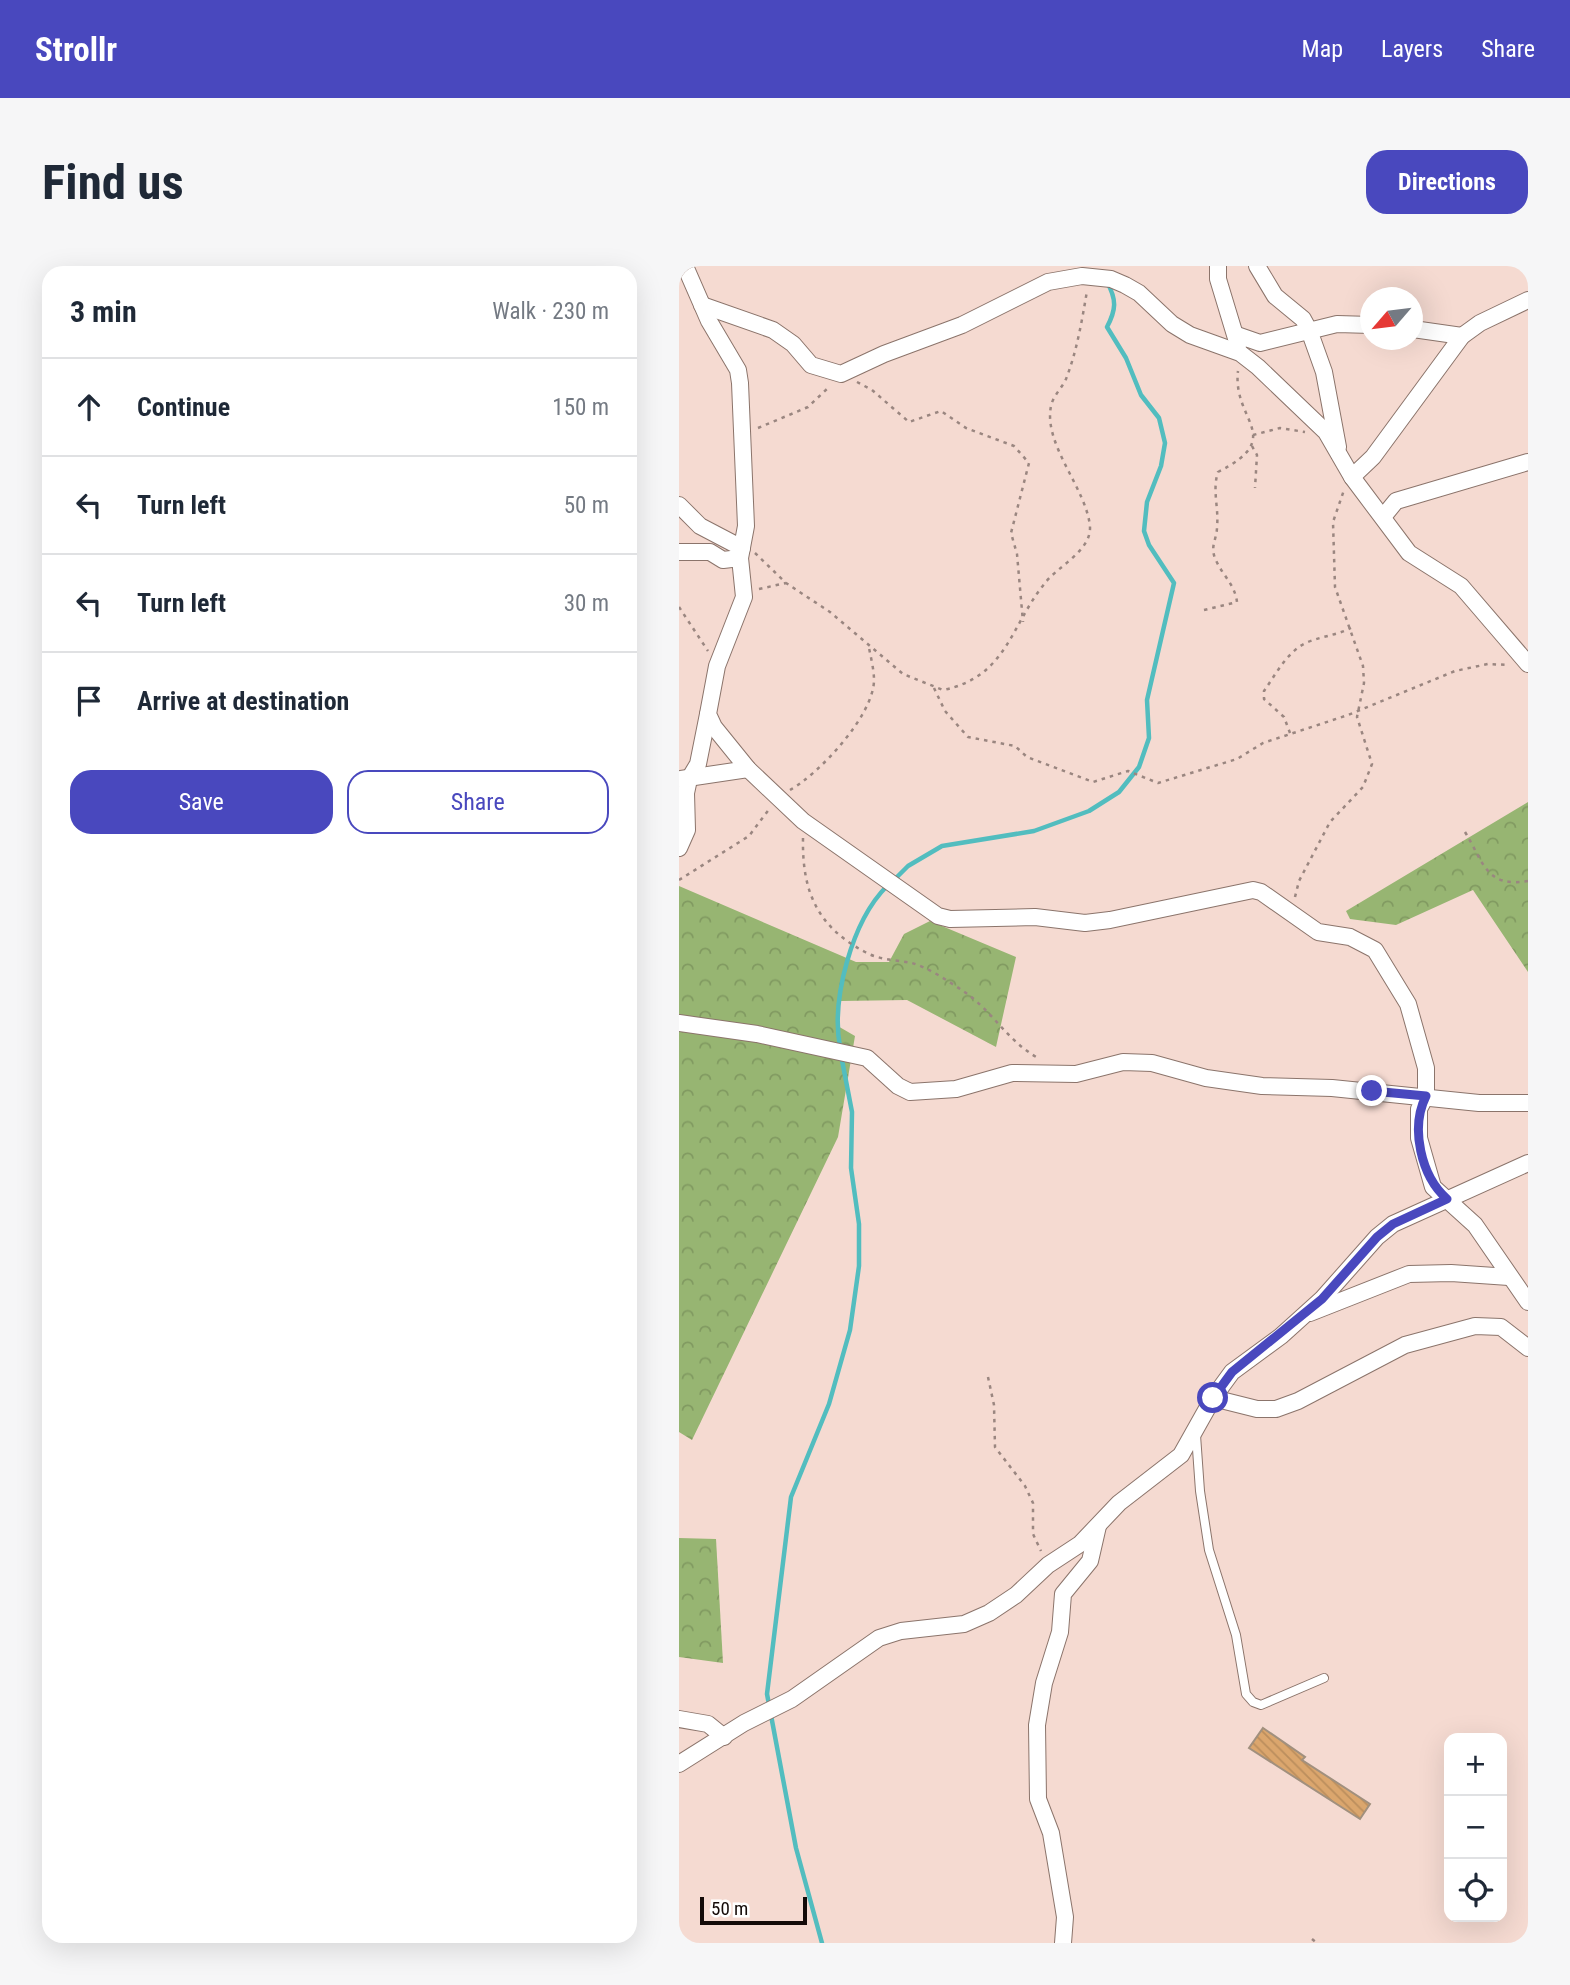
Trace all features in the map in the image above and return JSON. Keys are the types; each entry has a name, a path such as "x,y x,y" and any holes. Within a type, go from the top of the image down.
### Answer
{"street":[{"path":"679,848 687,830 684,779 698,764 717,666 744,597 741,553 746,526 744,438 738,370 702,305 685,266"},
{"path":"1218,266 1219,279 1237,335 1240,354"},
{"path":"1257,266 1275,296 1303,319 1309,330 1324,372 1338,450"},
{"path":"702,305 773,330 793,344 811,365 841,374 884,354 962,325 1027,290 1070,276 1090,277 1125,285 1139,293 1172,324 1190,335 1240,354 1326,432 1352,477 1409,553 1461,586 1525,664"},
{"path":"1352,477 1373,457 1462,336 1480,323 1528,300"},
{"path":"1237,335 1260,343 1309,330 1348,323 1360,324"},
{"path":"1423,331 1462,336"},
{"path":"1383,517 1396,501 1528,462"},
{"path":"679,505 700,526 741,553"},
{"path":"679,552 710,552 723,560 741,553"},
{"path":"708,713 714,727 748,769 803,821 895,884 928,911 950,919 1035,917 1084,923 1253,890 1261,891 1318,932 1350,937 1375,950 1408,1004 1426,1068 1426,1096 1419,1109 1423,1159 1433,1187 1481,1233 1528,1302"},
{"path":"684,779 748,769"},
{"path":"679,1023 757,1034 866,1058 898,1086 910,1092 955,1089 1012,1073 1076,1074 1123,1062 1152,1063 1206,1079 1262,1086 1332,1088 1479,1103 1528,1103"},
{"path":"679,1764 792,1699 879,1638 901,1631 964,1624 989,1613 1016,1595 1048,1565 1080,1544 1119,1503 1181,1455 1213,1398 1232,1372 1304,1315 1385,1230 1528,1163"},
{"path":"1304,1315 1409,1274 1451,1273 1509,1277"},
{"path":"1213,1398 1257,1409 1276,1409 1298,1401 1394,1350 1475,1326 1501,1327 1528,1348"},
{"path":"1063,1943 1065,1917 1051,1833 1038,1799 1037,1725 1044,1683 1060,1632 1063,1594 1090,1561 1098,1526"},
{"path":"679,1719 708,1724 725,1737"}],"lane":[{"path":"1196,1429 1200,1491 1209,1550 1236,1635 1246,1694 1253,1702 1261,1705 1324,1678"}],"path":[{"path":"741,553 763,559 786,583 830,612 869,648 903,674 943,690 975,679 1009,645 1038,591 1083,547 1090,534 1085,509 1060,453 1050,413 1070,363 1090,277"},
{"path":"1204,610 1237,602 1235,591 1216,562 1212,549 1218,521 1215,482 1218,472 1246,455 1252,446 1253,436 1237,381 1240,354"},
{"path":"744,438 774,419 816,402 841,374 872,390 909,422 941,411 965,428 1014,446 1029,463 1011,533 1017,554 1023,622"},
{"path":"1253,436 1280,428 1326,432"},
{"path":"1252,446 1257,456 1255,488"},
{"path":"1294,915 1299,881 1330,822 1370,776 1372,764 1358,722 1364,683 1363,666 1335,587 1335,515 1352,477"},
{"path":"744,597 757,589 786,583"},
{"path":"679,607 717,666"},
{"path":"1291,734 1284,717 1264,699 1264,691 1292,652 1308,642 1336,636 1351,628"},
{"path":"679,880 749,836 778,796 799,785 820,766 866,710 874,681 869,648"},
{"path":"934,688 945,711 968,737 1015,746 1047,765 1093,782 1128,771 1159,783 1237,759 1263,743 1359,710 1455,671 1488,664 1525,664"},
{"path":"803,821 806,889 826,920 866,952 924,968 966,993 986,1010 1009,1039 1064,1074"},
{"path":"1465,832 1491,877 1501,883 1528,881"},
{"path":"989,1377 996,1425 995,1447 1025,1486 1033,1503 1033,1534 1048,1565"},
{"path":"1312,1939 1317,1943"}],"green space":[{"path":"1528,802 1528,972 1473,890 1396,925 1350,919 1346,911"},
{"path":"679,886 856,962 889,962 904,934 930,921 1016,957 996,1047 907,1000 841,1001 836,1025 855,1036 838,1137 692,1440 679,1432"},
{"path":"679,1538 716,1539 723,1663 679,1657"}],"building":[{"path":"1263,1728 1305,1757 1302,1760 1370,1804 1360,1819 1249,1748"}],"waterway":[{"path":"894,880 908,866 942,846 1034,831 1089,811 1119,792 1139,767 1149,738 1147,700 1174,583 1149,545 1144,531 1147,502 1161,466 1165,443 1159,418 1141,395 1126,358 1107,327 1114,305 1107,282"},
{"path":"840,1047 839,1007 847,962 864,919 887,886"},
{"path":"822,1943 796,1848 767,1694 791,1497 829,1404 850,1330 859,1266 859,1224 851,1168 852,1112 841,1055"}],"route":[{"path":"1213,1398 1232,1372 1281,1336 1322,1299 1377,1237 1393,1224 1447,1199 1433,1187 1425,1170 1419,1138 1419,1109 1426,1096 1372,1091"}]}
